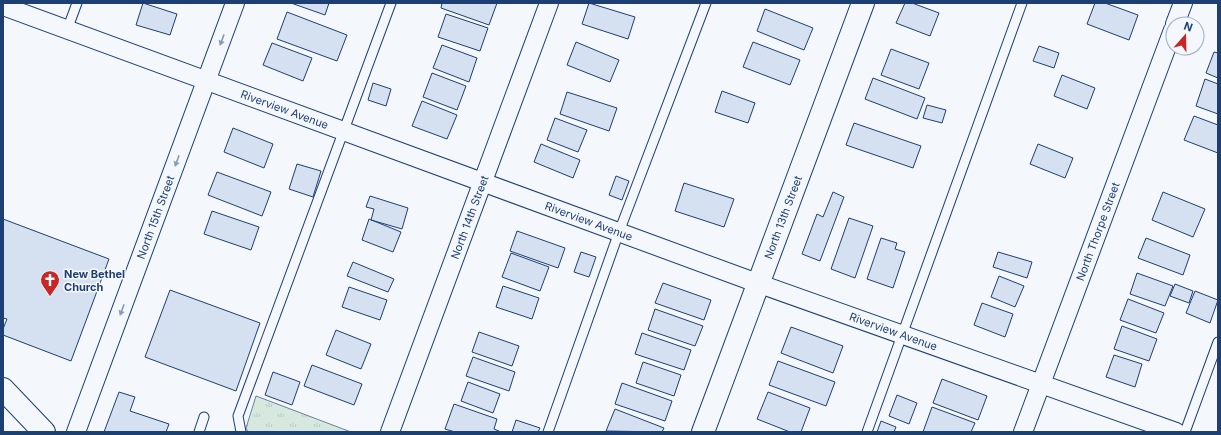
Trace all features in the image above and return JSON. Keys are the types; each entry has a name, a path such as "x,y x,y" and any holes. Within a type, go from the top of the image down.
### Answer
{"street":[{"name":"North 15th Street","path":"76,432 236,3"},
{"name":"North 14th Street","path":"390,432 549,3"},
{"name":"North 13th Street","path":"703,432 862,3"},
{"path":"1178,16 1183,3"},
{"name":"Riverview Avenue","path":"3,6 206,82 344,131 483,184 1176,432"},
{"name":"North Thorpe Street","path":"1023,432 1165,51"},
{"path":"3,389 44,432"}],"lane":[{"path":"67,30 77,3"},
{"path":"240,432 238,416 391,3"},
{"path":"548,432 619,232 706,3"},
{"path":"867,432 1022,3"},
{"path":"1185,432 1218,342"},
{"path":"199,432 204,417"}],"green space":[{"path":"256,396 351,432 248,432 246,428"}],"building":[{"path":"143,3 177,14 170,35 136,25"},
{"path":"291,3 329,3 325,15"},
{"path":"442,3 497,3 489,25 441,8"},
{"path":"589,3 635,17 628,39 582,24"},
{"path":"905,3 912,3 939,13 930,36 896,23"},
{"path":"1095,3 1105,3 1138,15 1129,40 1087,24"},
{"path":"765,9 813,28 804,50 757,31"},
{"path":"287,12 347,35 337,61 277,39"},
{"path":"446,14 488,28 480,51 438,37"},
{"path":"576,42 619,60 610,82 567,65"},
{"path":"753,42 800,60 790,85 743,67"},
{"path":"272,43 312,58 303,81 263,65"},
{"path":"442,45 477,58 469,82 433,68"},
{"path":"1039,46 1059,53 1054,68 1033,61"},
{"path":"891,49 929,63 919,89 881,75"},
{"path":"1214,52 1218,53 1218,78 1206,73"},
{"path":"432,73 466,86 457,110 423,97"},
{"path":"1062,75 1095,88 1087,109 1054,96"},
{"path":"873,78 925,98 917,119 865,99"},
{"path":"1205,79 1218,84 1218,114 1196,106"},
{"path":"373,83 391,89 386,106 368,100"},
{"path":"722,91 755,103 748,123 715,112"},
{"path":"567,92 617,108 609,131 560,114"},
{"path":"422,101 457,115 447,139 412,126"},
{"path":"927,105 946,110 942,123 923,118"},
{"path":"1194,116 1218,125 1218,153 1184,140"},
{"path":"555,118 587,130 578,152 547,140"},
{"path":"854,123 921,146 913,168 846,145"},
{"path":"233,128 273,144 264,168 224,152"},
{"path":"541,144 580,160 573,178 534,162"},
{"path":"1038,144 1073,158 1065,178 1030,164"},
{"path":"297,164 321,171 313,197 289,189"},
{"path":"217,172 271,192 262,216 208,195"},
{"path":"616,176 629,181 622,200 609,195"},
{"path":"684,183 734,199 724,227 675,211"},
{"path":"833,192 844,197 820,261 802,254 817,214 823,217"},
{"path":"1163,192 1205,209 1193,237 1152,220"},
{"path":"370,196 408,208 402,229 371,220 374,209 366,207"},
{"path":"212,211 259,227 251,250 204,234"},
{"path":"849,218 873,226 855,278 831,269"},
{"path":"3,219 109,259 71,361 3,335 3,329 7,319 3,318"},
{"path":"369,219 401,232 393,252 362,240"},
{"path":"517,231 565,248 558,268 510,251"},
{"path":"881,238 897,243 895,249 905,252 893,288 867,279"},
{"path":"1146,238 1190,255 1183,275 1138,258"},
{"path":"581,252 596,257 589,277 574,272"},
{"path":"998,252 1032,262 1027,278 993,267"},
{"path":"511,253 549,267 540,291 502,277"},
{"path":"353,262 394,279 388,292 347,276"},
{"path":"1137,273 1173,286 1165,306 1130,294"},
{"path":"999,276 1024,286 1015,307 991,297"},
{"path":"663,283 711,300 704,320 655,303"},
{"path":"1175,284 1193,291 1189,303 1170,296"},
{"path":"503,286 539,298 532,319 496,307"},
{"path":"349,287 387,300 380,320 342,307"},
{"path":"170,290 260,323 236,391 145,357"},
{"path":"1195,291 1218,300 1210,323 1186,313"},
{"path":"1128,299 1164,313 1156,333 1120,320"},
{"path":"982,303 1013,314 1005,337 974,325"},
{"path":"655,309 703,326 695,346 648,330"},
{"path":"1122,326 1157,339 1149,361 1114,349"},
{"path":"791,327 843,346 833,373 781,353"},
{"path":"336,330 371,344 361,369 326,355"},
{"path":"479,332 519,346 512,366 472,352"},
{"path":"642,333 691,350 684,370 635,354"},
{"path":"1114,355 1142,364 1135,387 1106,377"},
{"path":"473,357 515,372 509,391 466,376"},
{"path":"778,361 835,382 826,406 769,385"},
{"path":"643,362 681,375 674,396 636,383"},
{"path":"312,365 362,384 354,405 304,386"},
{"path":"273,372 300,382 292,405 265,395"},
{"path":"942,379 987,396 978,420 933,403"},
{"path":"468,382 500,394 493,413 461,401"},
{"path":"622,383 672,401 665,421 615,404"},
{"path":"119,392 135,397 130,411 169,424 166,432 104,432"},
{"path":"768,392 810,408 801,432 790,432 757,419"},
{"path":"897,395 917,403 909,424 889,416"},
{"path":"454,404 497,419 494,429 501,432 455,432 445,429"},
{"path":"932,407 975,423 971,432 923,432"},
{"path":"615,409 664,428 662,432 606,431"},
{"path":"516,420 540,428 538,432 512,432"},
{"path":"881,421 896,427 894,432 877,432"}],"place":[{"name":"New Bethel Church","path":"50,297"}]}
